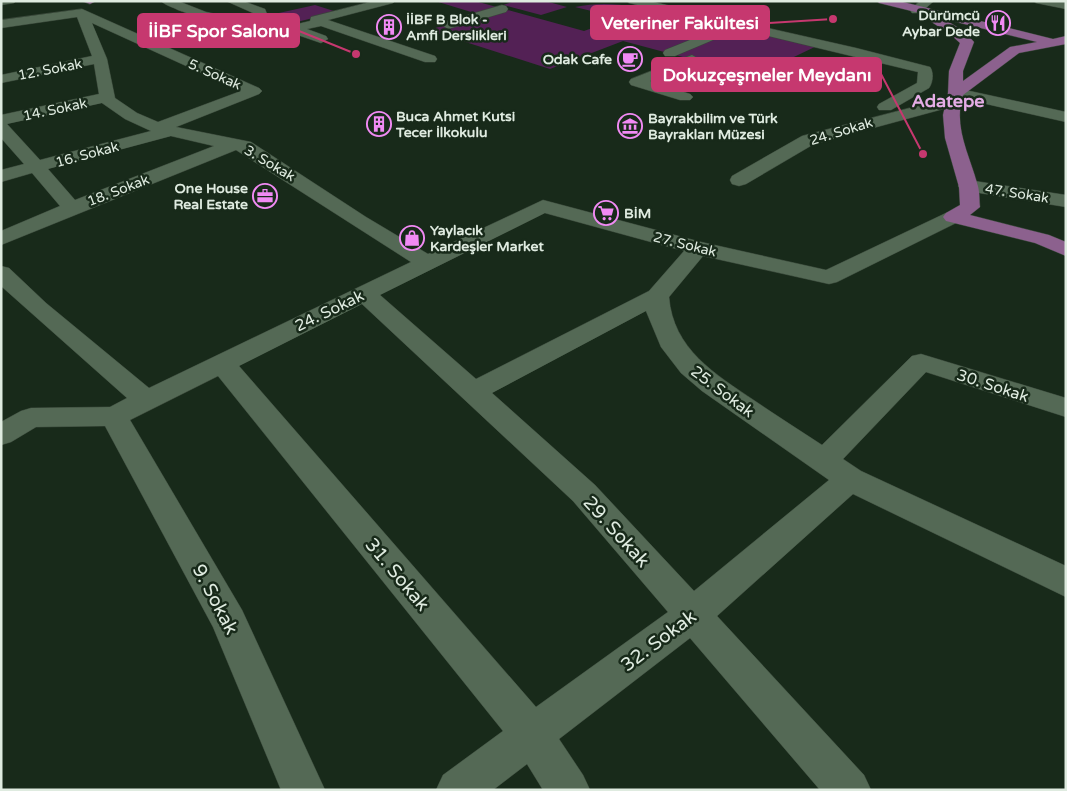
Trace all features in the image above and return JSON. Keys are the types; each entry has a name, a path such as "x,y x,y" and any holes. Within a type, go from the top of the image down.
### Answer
{"main road":[{"path":"883,1 922,13 1062,43"},
{"path":"922,13 955,31 967,42 956,71 952,135 968,186 970,207 953,218"},
{"path":"954,98 1006,58 1029,54 1062,43"},
{"path":"953,218 1042,239 1066,250"}],"street":[{"path":"1,2 10,1"},
{"path":"86,7 84,10 102,1"},
{"path":"167,1 221,21 244,20 261,14 261,12 232,1"},
{"path":"389,1 315,20 430,59"},
{"path":"633,1 856,52 925,70 924,85 885,106"},
{"path":"922,13 928,1"},
{"path":"1040,1 1066,6"},
{"path":"332,3 354,10"},
{"path":"448,24 502,9 484,4"},
{"path":"1,24 86,7"},
{"path":"86,7 108,97"},
{"name":"5. Sokak","path":"86,7 254,91 165,130"},
{"path":"321,39 293,29 322,22"},
{"path":"685,97 636,82 692,59 670,54 737,26"},
{"name":"12. Sokak","path":"1,79 100,59"},
{"name":"3. Sokak","path":"108,97 108,100 131,116 165,130 246,146 359,221 428,263"},
{"name":"14. Sokak","path":"1,120 108,97"},
{"path":"954,98 1066,117"},
{"name":"24. Sokak","path":"739,180 808,140 954,98"},
{"path":"1,126 72,208"},
{"name":"16. Sokak","path":"1,176 165,130"},
{"name":"18. Sokak","path":"1,239 72,208 235,144"},
{"name":"47. Sokak","path":"968,186 1066,201"},
{"name":"24. Sokak","path":"114,416 543,206"},
{"name":"27. Sokak","path":"543,206 698,248 829,277 953,218"},
{"path":"473,392 657,296 698,248"},
{"path":"1,273 38,308 146,400"},
{"name":"29. Sokak","path":"364,293 584,493 849,790"},
{"name":"25. Sokak","path":"657,296 658,313 674,347 690,367 712,385 836,471 1066,582"},
{"name":"32. Sokak","path":"458,790 692,615 836,471 921,362"},
{"name":"30. Sokak","path":"921,362 1066,408"},
{"name":"31. Sokak","path":"222,363 532,734 568,790"},
{"path":"1,435 32,418 114,416"},
{"name":"9. Sokak","path":"114,416 229,621 303,790"}],"shaded area":[{"path":"435,1 475,1 584,31 620,18 575,7 598,4 620,5 666,13 673,11 821,44 754,76 623,41 550,69 428,30 481,15"},
{"path":"515,1 545,1 567,7 541,15 503,5"},
{"path":"315,5 337,12 273,28 252,19"}],"place":[{"name":"Veteriner Fakültesi","path":"833,19"},
{"name":"Dürümcü Aybar Dede","path":"998,23"},
{"name":"İİBF B Blok - Amfi Derslikleri","path":"389,27"},
{"name":"İİBF Spor Salonu","path":"356,54"},
{"name":"Odak Cafe","path":"630,59"},
{"name":"Buca Ahmet Kutsi Tecer İlkokulu","path":"379,124"},
{"name":"Bayrakbilim ve Türk Bayrakları Müzesi","path":"630,126"},
{"name":"Dokuzçeşmeler Meydanı","path":"923,154"},
{"name":"One House Real Estate","path":"265,196"},
{"name":"BİM","path":"606,213"},
{"name":"Yaylacık Kardeşler Market","path":"412,238"}],"district":[{"name":"Adatepe","path":"948,101"}]}
